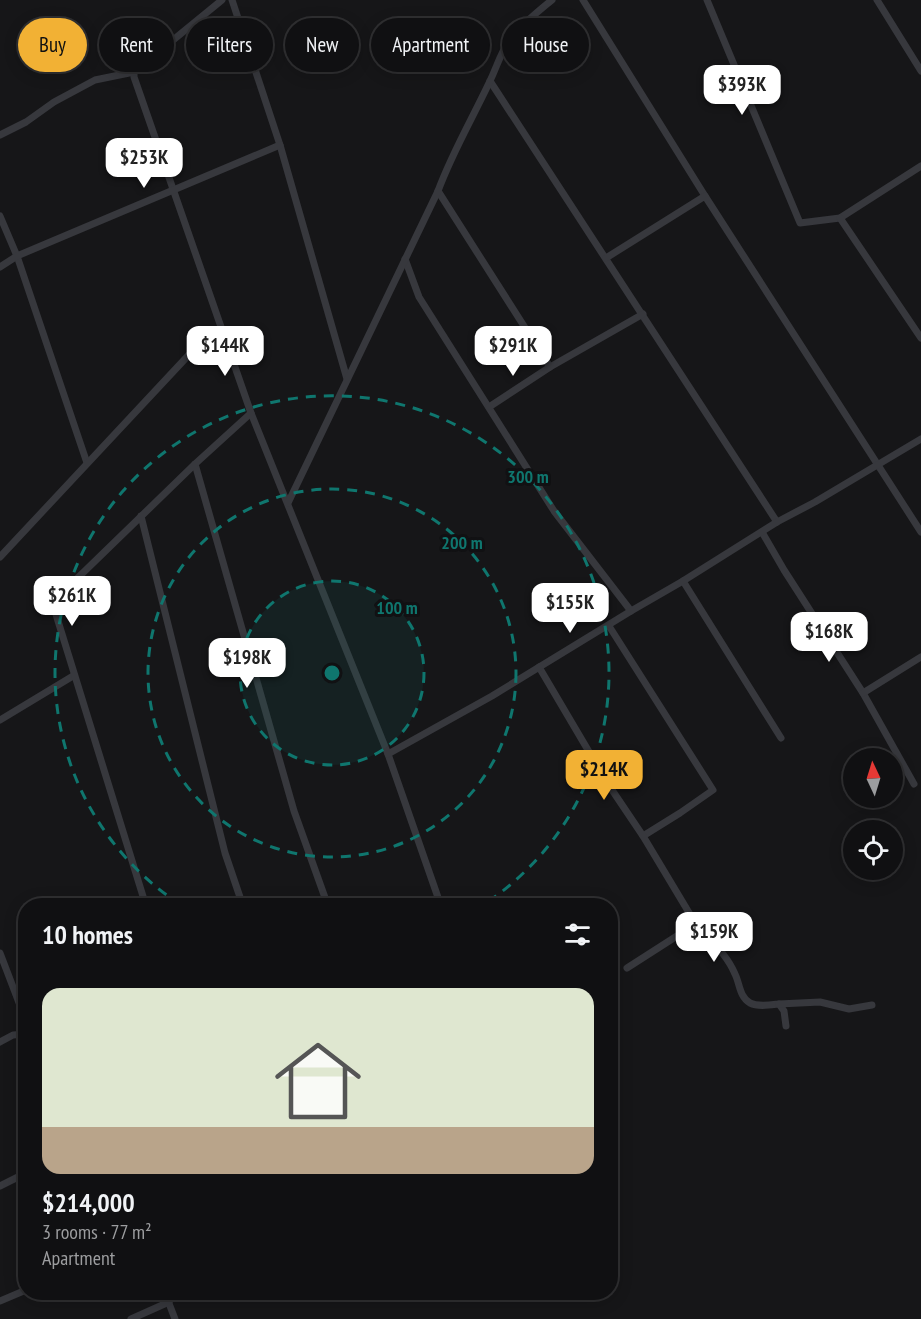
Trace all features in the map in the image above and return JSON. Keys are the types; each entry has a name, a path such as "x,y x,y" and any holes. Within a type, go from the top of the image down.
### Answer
{"street":[{"path":"174,39 222,0"},
{"path":"232,0 280,145 347,379"},
{"path":"534,0 540,9"},
{"path":"288,502 503,51 510,40 552,0"},
{"path":"583,0 705,196 921,532"},
{"path":"707,0 800,223 840,218 921,166"},
{"path":"877,0 921,71"},
{"path":"0,135 95,80 134,72 140,99 251,413 388,754 438,898"},
{"path":"490,81 777,522"},
{"path":"0,267 17,256 280,145"},
{"path":"438,191 550,367"},
{"path":"606,258 705,196"},
{"path":"0,216 17,256 87,463"},
{"path":"840,218 920,334"},
{"path":"405,259 419,297 554,511 631,610"},
{"path":"489,407 550,367 643,314"},
{"path":"0,557 199,344 222,333"},
{"path":"143,898 73,676 54,608 56,599 251,413"},
{"path":"388,754 492,696 777,522 921,439"},
{"path":"195,464 294,811 325,898"},
{"path":"141,516 225,853 240,898"},
{"path":"762,532 863,693 914,784"},
{"path":"683,581 781,738"},
{"path":"609,626 713,790 643,836"},
{"path":"863,693 921,657"},
{"path":"539,667 608,784 643,836 694,921 730,964 742,995 755,1005 819,1002 849,1009 872,1005"},
{"path":"0,720 73,676"},
{"path":"627,968 680,934 696,928 694,921"},
{"path":"0,953 18,1000"},
{"path":"779,1004 784,1011 786,1026"},
{"path":"0,1042 18,1035"},
{"path":"0,1185 18,1177"},
{"path":"0,1301 18,1293"},
{"path":"131,1319 169,1302 175,1319"}]}
